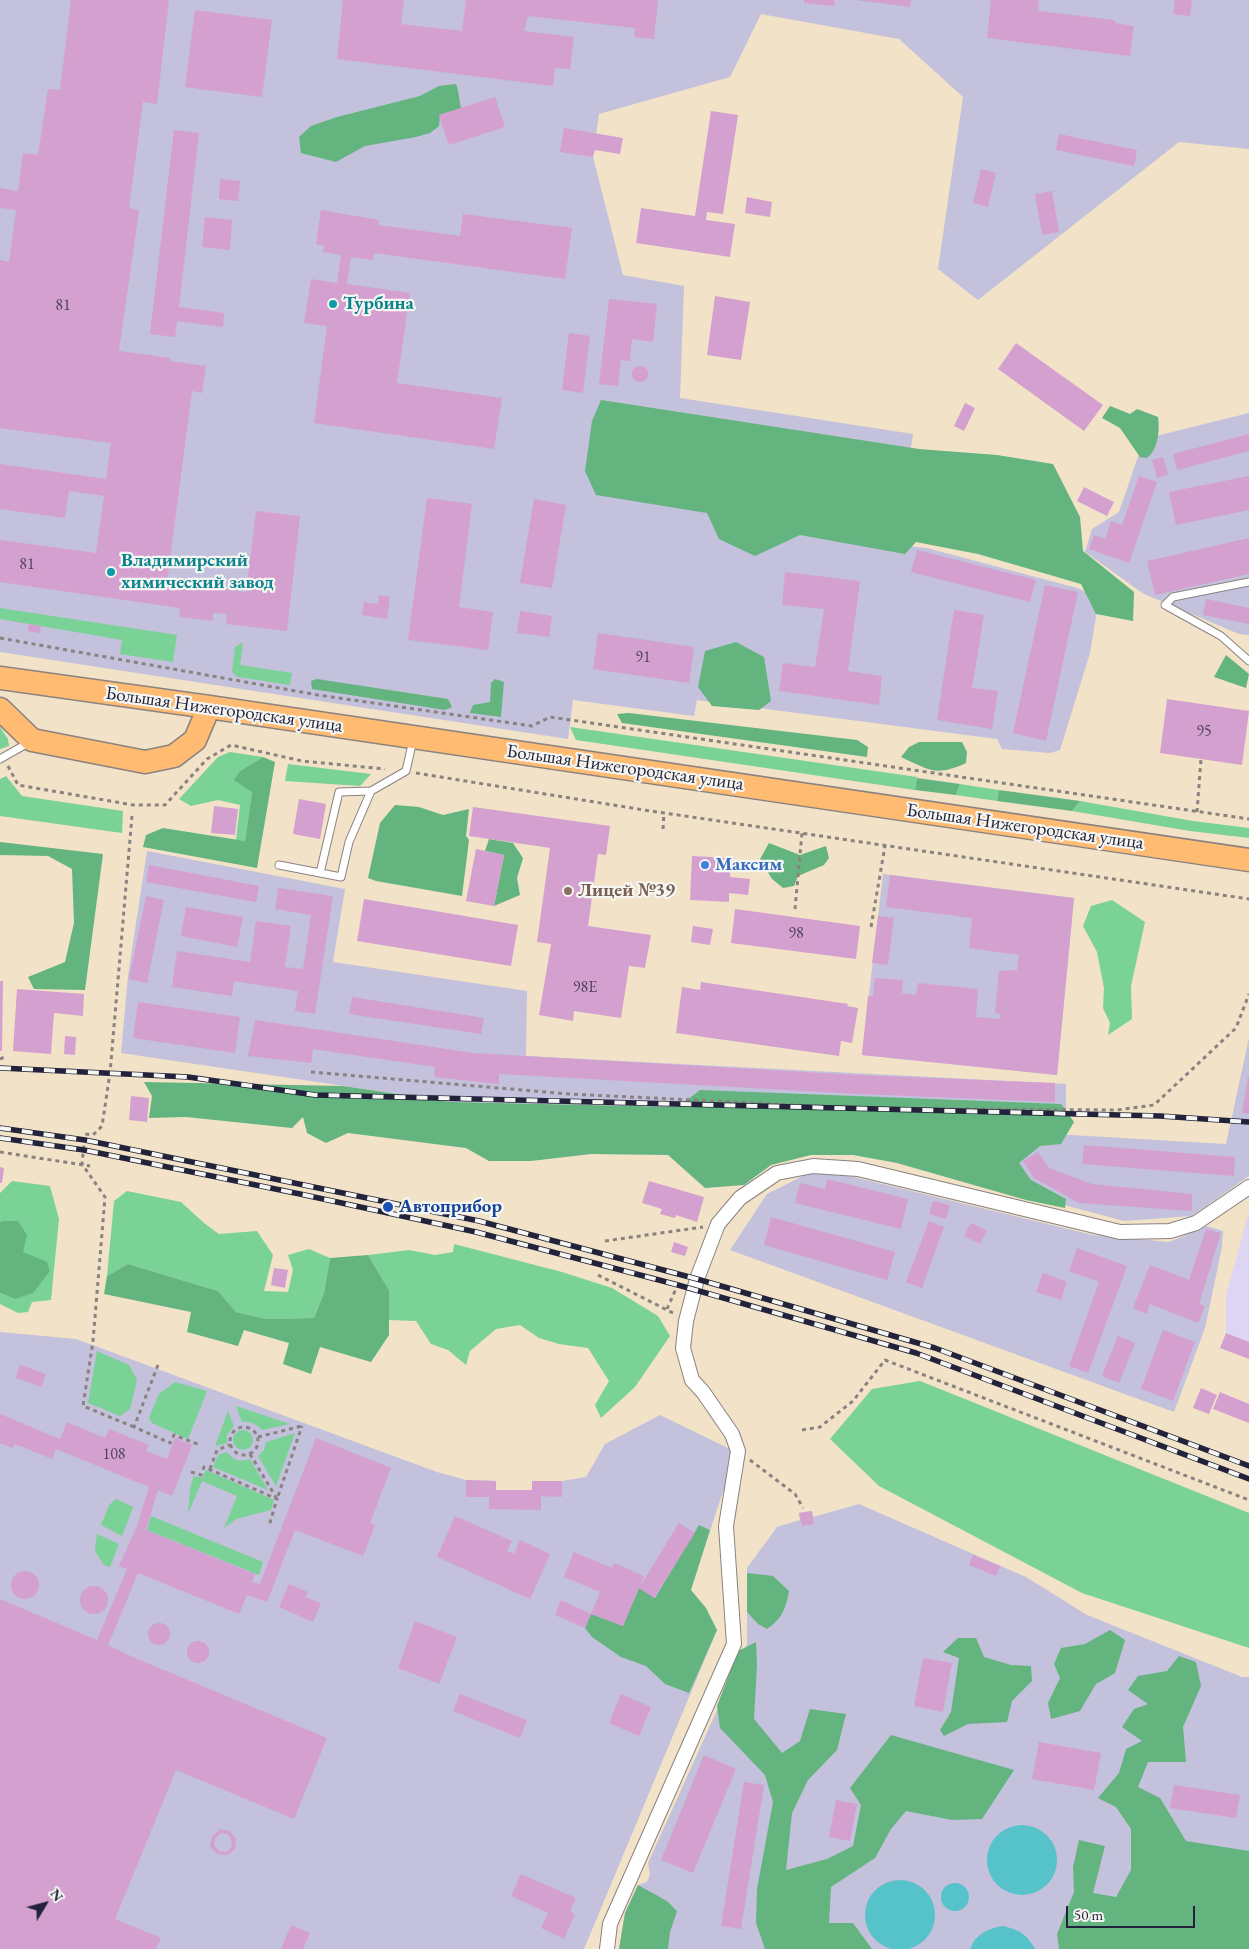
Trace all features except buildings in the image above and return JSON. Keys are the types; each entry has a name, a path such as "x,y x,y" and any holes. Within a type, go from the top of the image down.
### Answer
{"main road":[{"name":"Большая Нижегородская улица","path":"0,678 1249,860"},
{"path":"0,708 32,740 145,762 174,756 195,740 209,707"}],"street":[{"path":"607,1949 610,1924 734,1644 726,1526 738,1450 727,1427 703,1392 692,1380 683,1348 686,1321 697,1279 718,1224 740,1198 777,1173 813,1166 858,1169 1120,1232 1170,1231 1196,1223 1249,1187"}],"lane":[{"path":"1249,582 1173,597 1165,605 1221,636 1249,661"},
{"path":"320,873 339,792 371,790 406,772 414,737"},
{"path":"2,758 32,740"},
{"path":"279,865 341,877 349,842 371,790"}],"path":[{"path":"0,638 318,695 532,726 550,717 1249,819"},
{"path":"2,758 18,785 132,805 165,805 207,759 231,745 302,761 406,772 664,813 1249,899"},
{"path":"1197,812 1201,759"},
{"path":"663,829 664,813"},
{"path":"132,816 110,1074 102,1126 93,1135 86,1134 82,1164 105,1197 93,1341 83,1406 170,1443 174,1435 200,1445"},
{"path":"795,909 802,833"},
{"path":"871,926 885,846"},
{"path":"311,1072 569,1094 860,1108 1117,1110 1154,1105 1236,1028 1249,994"},
{"path":"0,1059 7,1056"},
{"path":"0,1152 90,1166"},
{"path":"605,1242 718,1224"},
{"path":"598,1275 686,1321"},
{"path":"802,1430 820,1427 853,1401 884,1360 1249,1500"},
{"path":"134,1427 158,1365"},
{"path":"243,1426 255,1432 258,1437 257,1447 250,1454 242,1456 234,1452 230,1445 229,1438 232,1432 243,1426"},
{"path":"258,1437 302,1426 269,1526"},
{"path":"210,1469 217,1450 230,1445"},
{"path":"738,1450 795,1494 803,1508"},
{"path":"250,1454 277,1499"},
{"path":"190,1472 201,1475 204,1467 277,1499"}],"shaded area":[{"path":"0,0 1249,0 1249,149 1179,142 978,300 938,269 963,97 899,39 761,14 730,77 599,114 593,157 623,275 684,286 680,398 913,434 896,545 927,548 1077,588 1099,598 1090,653 1060,750 1050,753 1002,749 997,739 697,700 694,716 573,700 568,739 0,652"},
{"path":"1249,413 1249,635 1239,634 1144,594 1085,552 1092,529 1119,512 1144,439"},
{"path":"147,851 345,889 333,962 527,991 526,1056 1066,1084 1066,1117 452,1102 121,1053 128,976"},
{"path":"883,874 1074,898 1057,1075 862,1055"},
{"path":"1249,1038 1249,1176 1192,1216 1124,1221 1012,1191 1019,1132 1226,1144"},
{"path":"809,1173 837,1173 1093,1235 1169,1242 1206,1226 1223,1231 1222,1247 1205,1328 1174,1412 730,1250 767,1194"},
{"path":"1249,1211 1249,1342 1226,1333 1226,1296"},
{"path":"0,1332 76,1339 437,1472 466,1480 496,1481 496,1490 532,1490 532,1481 562,1481 586,1477 605,1444 660,1415 736,1452 684,1610 717,1630 584,1949 0,1949"},
{"path":"859,1504 1026,1577 1087,1615 1242,1677 1249,1677 1249,1949 619,1949 625,1913 638,1885 647,1882 650,1874 648,1863 747,1644 747,1568 777,1527 800,1520 799,1513 812,1511 813,1517"}],"green space":[{"path":"456,84 461,108 440,115 439,126 430,133 365,146 336,162 301,153 299,137 311,126 337,117 420,96 439,86"},
{"path":"601,400 919,449 997,455 1053,464 1080,517 1083,551 1134,592 1133,621 1096,614 1081,584 978,554 916,542 905,554 800,535 755,556 719,539 707,513 596,495 585,471 592,421"},
{"path":"1110,406 1130,414 1137,409 1158,417 1159,428 1156,445 1147,458 1140,457 1120,428 1102,418"},
{"path":"0,608 177,635 173,662 120,654 122,640 0,619"},
{"path":"243,642 240,665 292,673 290,685 238,677 232,672 235,647"},
{"path":"736,642 764,657 771,701 759,710 712,706 698,687 705,651"},
{"path":"1226,655 1249,674 1246,688 1214,677"},
{"path":"317,679 448,699 452,707 445,710 312,689 311,681"},
{"path":"495,679 504,682 501,717 470,713 473,705 490,702 491,683"},
{"path":"629,713 857,740 868,747 867,757 622,723 617,714"},
{"path":"0,727 8,739 9,746 0,749"},
{"path":"570,727 917,777 915,790 576,740"},
{"path":"919,742 962,742 967,752 966,763 940,771 926,768 901,757 909,747"},
{"path":"230,752 263,757 240,771 252,792 245,841 236,840 240,805 218,800 191,806 179,799 218,757"},
{"path":"263,757 275,762 257,868 143,847 146,835 163,828 245,841 252,792 234,780 240,771"},
{"path":"288,764 371,774 360,786 285,781"},
{"path":"6,776 22,796 123,811 122,833 0,816 0,779"},
{"path":"917,778 960,784 956,795 915,790"},
{"path":"960,784 999,790 997,801 956,795"},
{"path":"999,790 1080,801 1072,811 997,801"},
{"path":"1080,801 1193,821 1249,828 1249,838 1190,831 1072,811"},
{"path":"395,805 419,807 443,815 469,809 466,836 469,840 462,896 368,878 380,823"},
{"path":"489,839 513,843 523,858 517,878 520,895 494,906 504,855 485,851"},
{"path":"0,842 103,854 85,990 34,989 28,977 65,962 74,923 72,869 48,856 0,855"},
{"path":"769,843 800,855 826,846 829,858 824,865 798,876 794,886 783,888 772,879 760,859"},
{"path":"1112,900 1145,922 1131,986 1132,1019 1108,1035 1110,1023 1103,1008 1104,988 1097,952 1083,926 1091,906"},
{"path":"144,1082 343,1086 452,1102 678,1107 700,1090 1061,1104 1074,1122 1061,1144 1040,1146 1019,1163 1031,1180 1066,1199 1065,1208 1026,1200 897,1163 853,1155 811,1155 771,1165 744,1185 705,1188 668,1155 591,1154 531,1161 489,1161 466,1148 348,1133 326,1143 307,1133 303,1117 292,1128 186,1117 149,1118 152,1096"},
{"path":"12,1181 50,1186 59,1219 51,1300 32,1302 28,1312 18,1313 0,1304 0,1293 15,1299 23,1253 2,1221 0,1222 0,1193"},
{"path":"127,1191 181,1202 219,1234 257,1231 273,1255 264,1291 288,1292 293,1270 288,1255 309,1249 330,1258 324,1293 314,1318 266,1319 236,1312 218,1291 128,1264 107,1276 114,1201"},
{"path":"18,1221 27,1235 23,1252 47,1262 50,1271 33,1293 15,1299 0,1293 0,1222"},
{"path":"454,1244 562,1272 612,1288 658,1316 670,1336 635,1387 601,1418 595,1405 609,1381 588,1348 559,1344 539,1338 520,1325 496,1329 470,1351 466,1365 448,1350 431,1344 416,1321 389,1320 389,1290 368,1255 409,1250 435,1255 453,1252"},
{"path":"368,1255 389,1290 389,1335 371,1362 320,1347 311,1374 283,1364 289,1343 244,1330 238,1346 187,1332 191,1312 104,1294 107,1276 128,1264 218,1291 236,1312 266,1319 314,1318 324,1293 330,1258"},
{"path":"97,1351 129,1365 137,1380 130,1409 120,1416 88,1403"},
{"path":"920,1381 1249,1513 1249,1648 1082,1593 879,1486 830,1439 872,1389"},
{"path":"175,1382 207,1391 188,1439 152,1423 149,1418 159,1394"},
{"path":"236,1406 290,1424 262,1430 253,1423 242,1422"},
{"path":"228,1411 234,1426 227,1435 227,1443 215,1446"},
{"path":"239,1430 247,1430 253,1436 253,1444 247,1450 239,1450 233,1444 233,1436"},
{"path":"295,1433 276,1486 258,1456 264,1450 266,1442"},
{"path":"227,1452 237,1460 250,1459 268,1490 213,1467 218,1455"},
{"path":"206,1470 274,1500 271,1510 236,1519 224,1528 237,1496 202,1481 188,1511 192,1480 194,1476 202,1478"},
{"path":"116,1499 133,1507 122,1536 101,1525 109,1505"},
{"path":"151,1516 263,1562 259,1575 147,1530"},
{"path":"699,1525 710,1530 691,1590 706,1608 717,1630 689,1693 665,1684 646,1666 621,1657 592,1637 585,1628 591,1614 623,1626 639,1588 655,1598"},
{"path":"97,1534 119,1544 110,1567 104,1565 95,1551"},
{"path":"747,1573 773,1576 789,1591 782,1613 767,1629 758,1624 747,1612"},
{"path":"1110,1630 1125,1640 1115,1673 1096,1684 1080,1711 1051,1719 1048,1703 1060,1678 1054,1664 1061,1648 1085,1644"},
{"path":"958,1638 976,1638 984,1657 1011,1665 1031,1666 1032,1681 1012,1701 1007,1722 968,1724 944,1736 940,1730 951,1712 959,1658 943,1652"},
{"path":"756,1642 757,1665 754,1719 782,1753 800,1741 810,1709 846,1714 837,1750 808,1780 792,1813 786,1870 827,1859 853,1846 861,1805 850,1788 891,1735 1014,1770 982,1819 952,1820 906,1811 891,1829 875,1858 831,1887 829,1923 853,1923 872,1949 765,1949 756,1923 757,1889 773,1802 765,1775 720,1728 717,1706 738,1651"},
{"path":"1179,1656 1196,1662 1201,1686 1183,1727 1186,1762 1148,1762 1138,1787 1160,1798 1186,1841 1249,1851 1249,1949 1059,1949 1057,1934 1074,1892 1073,1867 1079,1840 1105,1846 1093,1893 1116,1897 1131,1870 1131,1829 1116,1807 1098,1798 1119,1773 1126,1749 1142,1741 1122,1727 1134,1709 1148,1704 1128,1690 1138,1676 1167,1671"},
{"path":"638,1885 667,1901 677,1911 670,1932 668,1949 619,1949 625,1913"}],"water":[{"path":"1022,1825 1041,1831 1051,1841 1057,1860 1051,1879 1041,1889 1022,1895 1003,1889 993,1879 987,1860 993,1841 1003,1831"},
{"path":"900,1880 919,1886 929,1896 935,1915 929,1934 919,1944 900,1950 881,1944 871,1934 865,1915 871,1896 881,1886"},
{"path":"955,1883 965,1887 969,1897 965,1907 955,1911 945,1907 941,1897 945,1887"},
{"path":"1002,1926 1022,1933 1035,1949 970,1949 975,1940 983,1933"}],"railway":[{"path":"0,1068 188,1077 315,1095 1160,1116 1249,1122"},
{"path":"0,1128 85,1140 479,1221 697,1279 935,1348 1249,1466"},
{"path":"0,1138 84,1150 476,1232 678,1285 916,1353 1249,1479"}],"place":[{"name":"Турбина","path":"333,304"},
{"name":"Владимирский химический завод","path":"111,572"},
{"name":"Максим","path":"705,865"},
{"name":"Лицей №39","path":"568,891"},
{"name":"Автоприбор","path":"388,1207"}]}
